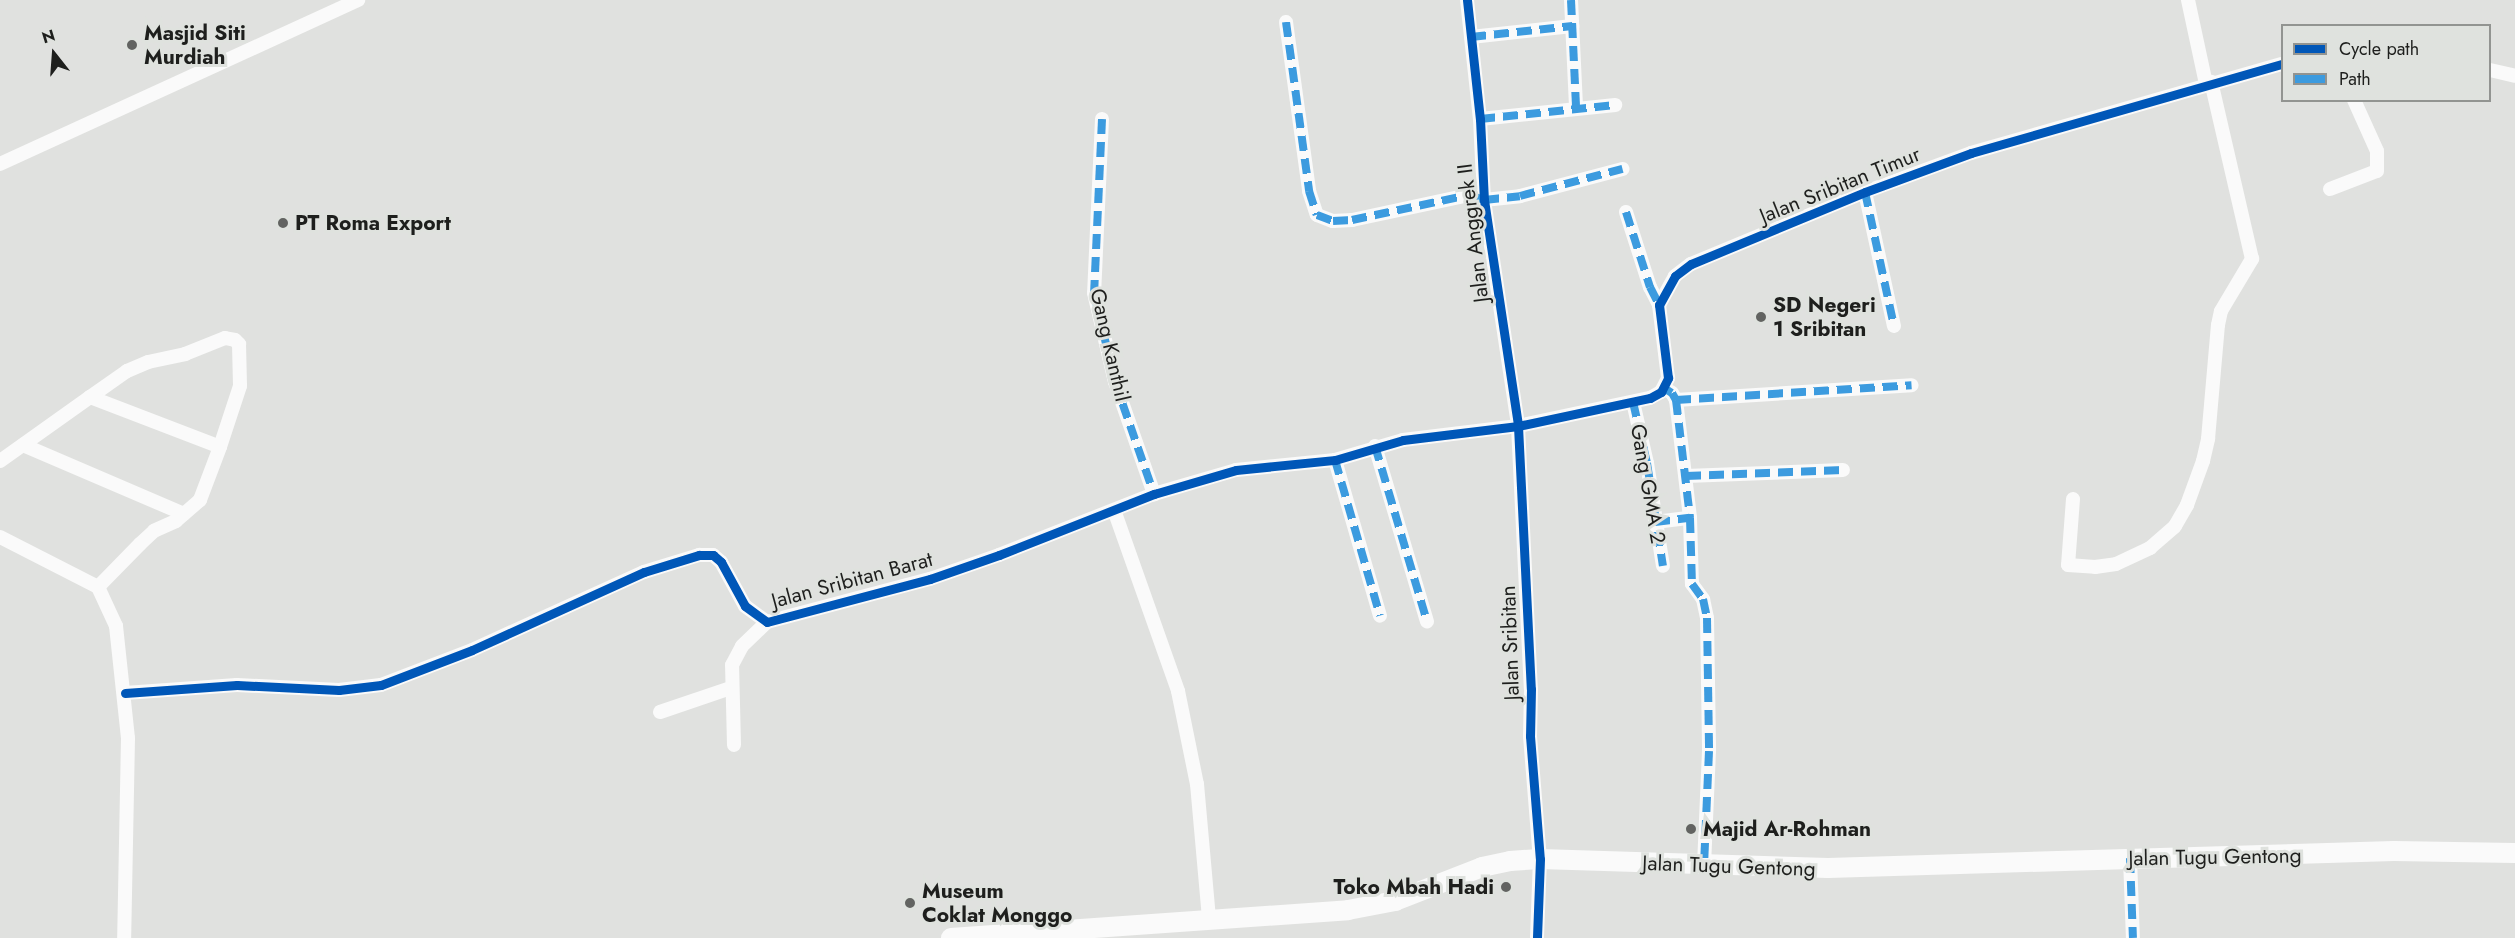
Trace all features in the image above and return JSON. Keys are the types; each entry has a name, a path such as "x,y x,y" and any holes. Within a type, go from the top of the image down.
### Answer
{"main road":[{"name":"Jalan Tugu Gentong","path":"953,938 1043,934 1209,919 1279,917 1348,910 1395,901 1482,867 1510,861 1540,859 1704,866 1828,868 2394,851 2515,853"}],"street":[{"path":"0,164 358,0"},
{"name":"Jalan Anggrek II","path":"1467,0 1480,119 1484,200 1518,426"},
{"path":"1571,0 1576,108"},
{"path":"2073,499 2068,565 2088,567 2116,564 2150,548 2175,526 2187,505 2203,461 2208,439 2221,311 2252,259 2188,0"},
{"path":"1286,21 1309,191 1317,215 1333,221 1352,220 1469,195 1484,200 1520,196 1622,169"},
{"path":"1472,37 1572,26"},
{"name":"Jalan Sribitan Timur","path":"1659,305 1675,276 1691,264 1866,192 1971,153 2122,112 2209,83 2281,65"},
{"path":"2491,70 2515,76"},
{"path":"2330,189 2377,171 2377,151 2355,102"},
{"path":"1480,119 1615,105"},
{"name":"Gang Kanthil","path":"1102,119 1094,293 1115,382 1154,494"},
{"path":"1866,192 1894,326"},
{"path":"1518,426 1650,398 1664,388 1668,378 1668,367 1659,305 1650,287 1626,212"},
{"path":"0,461 127,371 148,362 185,354 225,338 235,340 239,344 240,386 200,500 184,514 140,544 98,587"},
{"path":"1676,400 1912,385"},
{"path":"1664,388 1672,393 1676,400 1690,518 1692,584 1703,599 1707,618 1709,751 1704,866"},
{"path":"90,397 220,447"},
{"name":"Gang GMA 2","path":"1633,402 1663,566"},
{"name":"Jalan Sribitan Barat","path":"125,693 237,685 339,690 381,685 472,650 644,572 699,555 713,555 722,562 746,606 766,622 930,579 1154,494 1236,470 1335,460 1375,446 1449,432 1518,426"},
{"name":"Jalan Sribitan","path":"1518,426 1531,689 1530,736 1540,859 1537,938"},
{"path":"23,445 184,514"},
{"path":"1375,446 1426,621"},
{"path":"1335,460 1380,616"},
{"path":"1686,476 1843,470"},
{"path":"1114,510 1178,691 1197,784 1209,919"},
{"path":"1655,522 1690,518"},
{"path":"0,537 98,587 116,626 125,693 128,738 124,938"},
{"path":"734,745 732,665 742,645 766,622"},
{"path":"660,712 731,688"},
{"path":"2130,858 2133,938"}],"marked path":[{"path":"1571,0 1576,108"},
{"path":"1286,22 1309,191 1317,215 1333,221 1352,220 1469,195 1484,200 1520,196 1622,169"},
{"path":"1471,37 1572,26"},
{"path":"1480,119 1615,105"},
{"path":"1102,119 1094,293 1115,382 1154,494"},
{"path":"1865,192 1894,326"},
{"path":"1626,212 1650,287 1659,305"},
{"path":"1676,400 1912,385"},
{"path":"1664,388 1672,393 1676,400 1690,518 1692,584 1703,599 1707,618 1709,751 1704,866"},
{"path":"1633,402 1647,463 1663,566"},
{"path":"1375,446 1427,621"},
{"path":"1335,460 1380,616"},
{"path":"1686,476 1843,470"},
{"path":"1655,522 1690,518"},
{"path":"2130,858 2133,938"}],"cycle path":[{"path":"1467,0 1480,119 1484,200 1518,426 1531,689 1530,736 1540,859 1537,938"},
{"path":"125,693 237,685 339,690 381,685 472,650 644,572 699,555 713,555 721,562 745,606 767,622 930,579 999,555 1154,494 1236,470 1335,460 1403,440 1518,426 1650,398 1661,392 1668,378 1659,305 1675,276 1691,264 1865,192 1971,153 2281,64"}],"place":[{"name":"Masjid Siti Murdiah","path":"132,45"},
{"name":"PT Roma Export","path":"283,223"},
{"name":"SD Negeri 1 Sribitan","path":"1761,317"},
{"name":"Majid Ar-Rohman","path":"1691,829"},
{"name":"Toko Mbah Hadi","path":"1506,887"},
{"name":"Museum Coklat Monggo","path":"910,903"}]}
